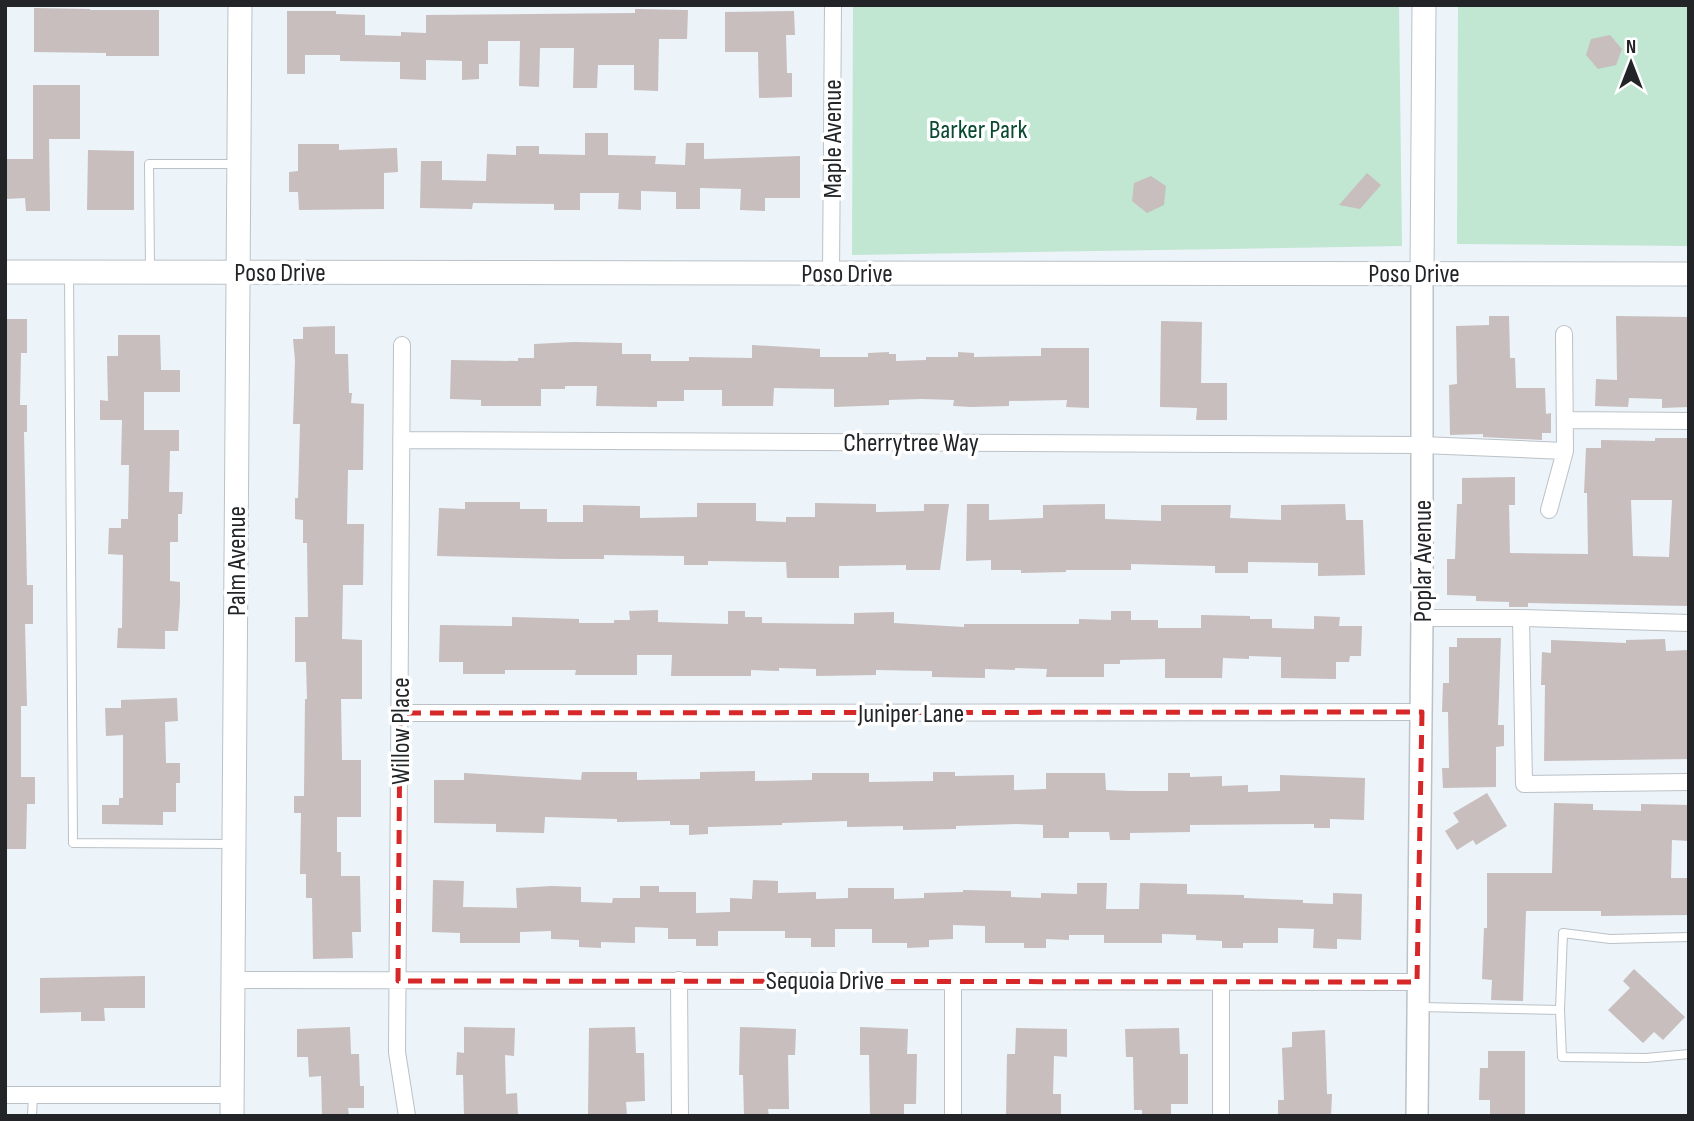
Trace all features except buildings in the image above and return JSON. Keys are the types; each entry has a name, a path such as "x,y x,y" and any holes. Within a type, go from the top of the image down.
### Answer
{"main road":[{"name":"Palm Avenue","path":"232,1105 240,5"},
{"name":"Poplar Avenue","path":"1422,273 1423,5"},
{"name":"Poso Drive","path":"5,272 1689,274"}],"street":[{"name":"Maple Avenue","path":"831,273 833,5"},
{"name":"Poplar Avenue","path":"1417,1116 1422,712 1422,273"},
{"path":"1549,510 1565,451 1564,334"},
{"name":"Willow Place","path":"402,345 397,1052 407,1116"},
{"path":"1566,420 1689,421"},
{"name":"Cherrytree Way","path":"401,440 1422,445 1565,451"},
{"path":"1422,618 1689,623"},
{"path":"1521,618 1524,784 1689,782"},
{"name":"Juniper Lane","path":"400,713 1422,712"},
{"name":"Sequoia Drive","path":"234,980 1417,982"},
{"path":"680,980 680,1116"},
{"path":"953,981 953,1116"},
{"path":"1221,982 1221,1116"},
{"path":"5,1096 232,1105"}],"lane":[{"path":"150,272 149,164 239,164"},
{"path":"69,272 73,843 234,844"},
{"path":"1689,937 1610,939 1563,933 1560,1010 1562,1056 1646,1058 1689,1054"},
{"path":"1417,1007 1560,1010"},
{"path":"32,1116 33,1096"}],"highlighted area":[{"path":"1422,712 1417,982 398,981 400,713"}],"green space":[{"name":"Barker Park","path":"853,5 1399,5 1402,246 852,255"},
{"path":"1458,5 1689,5 1689,246 1457,244"}]}
